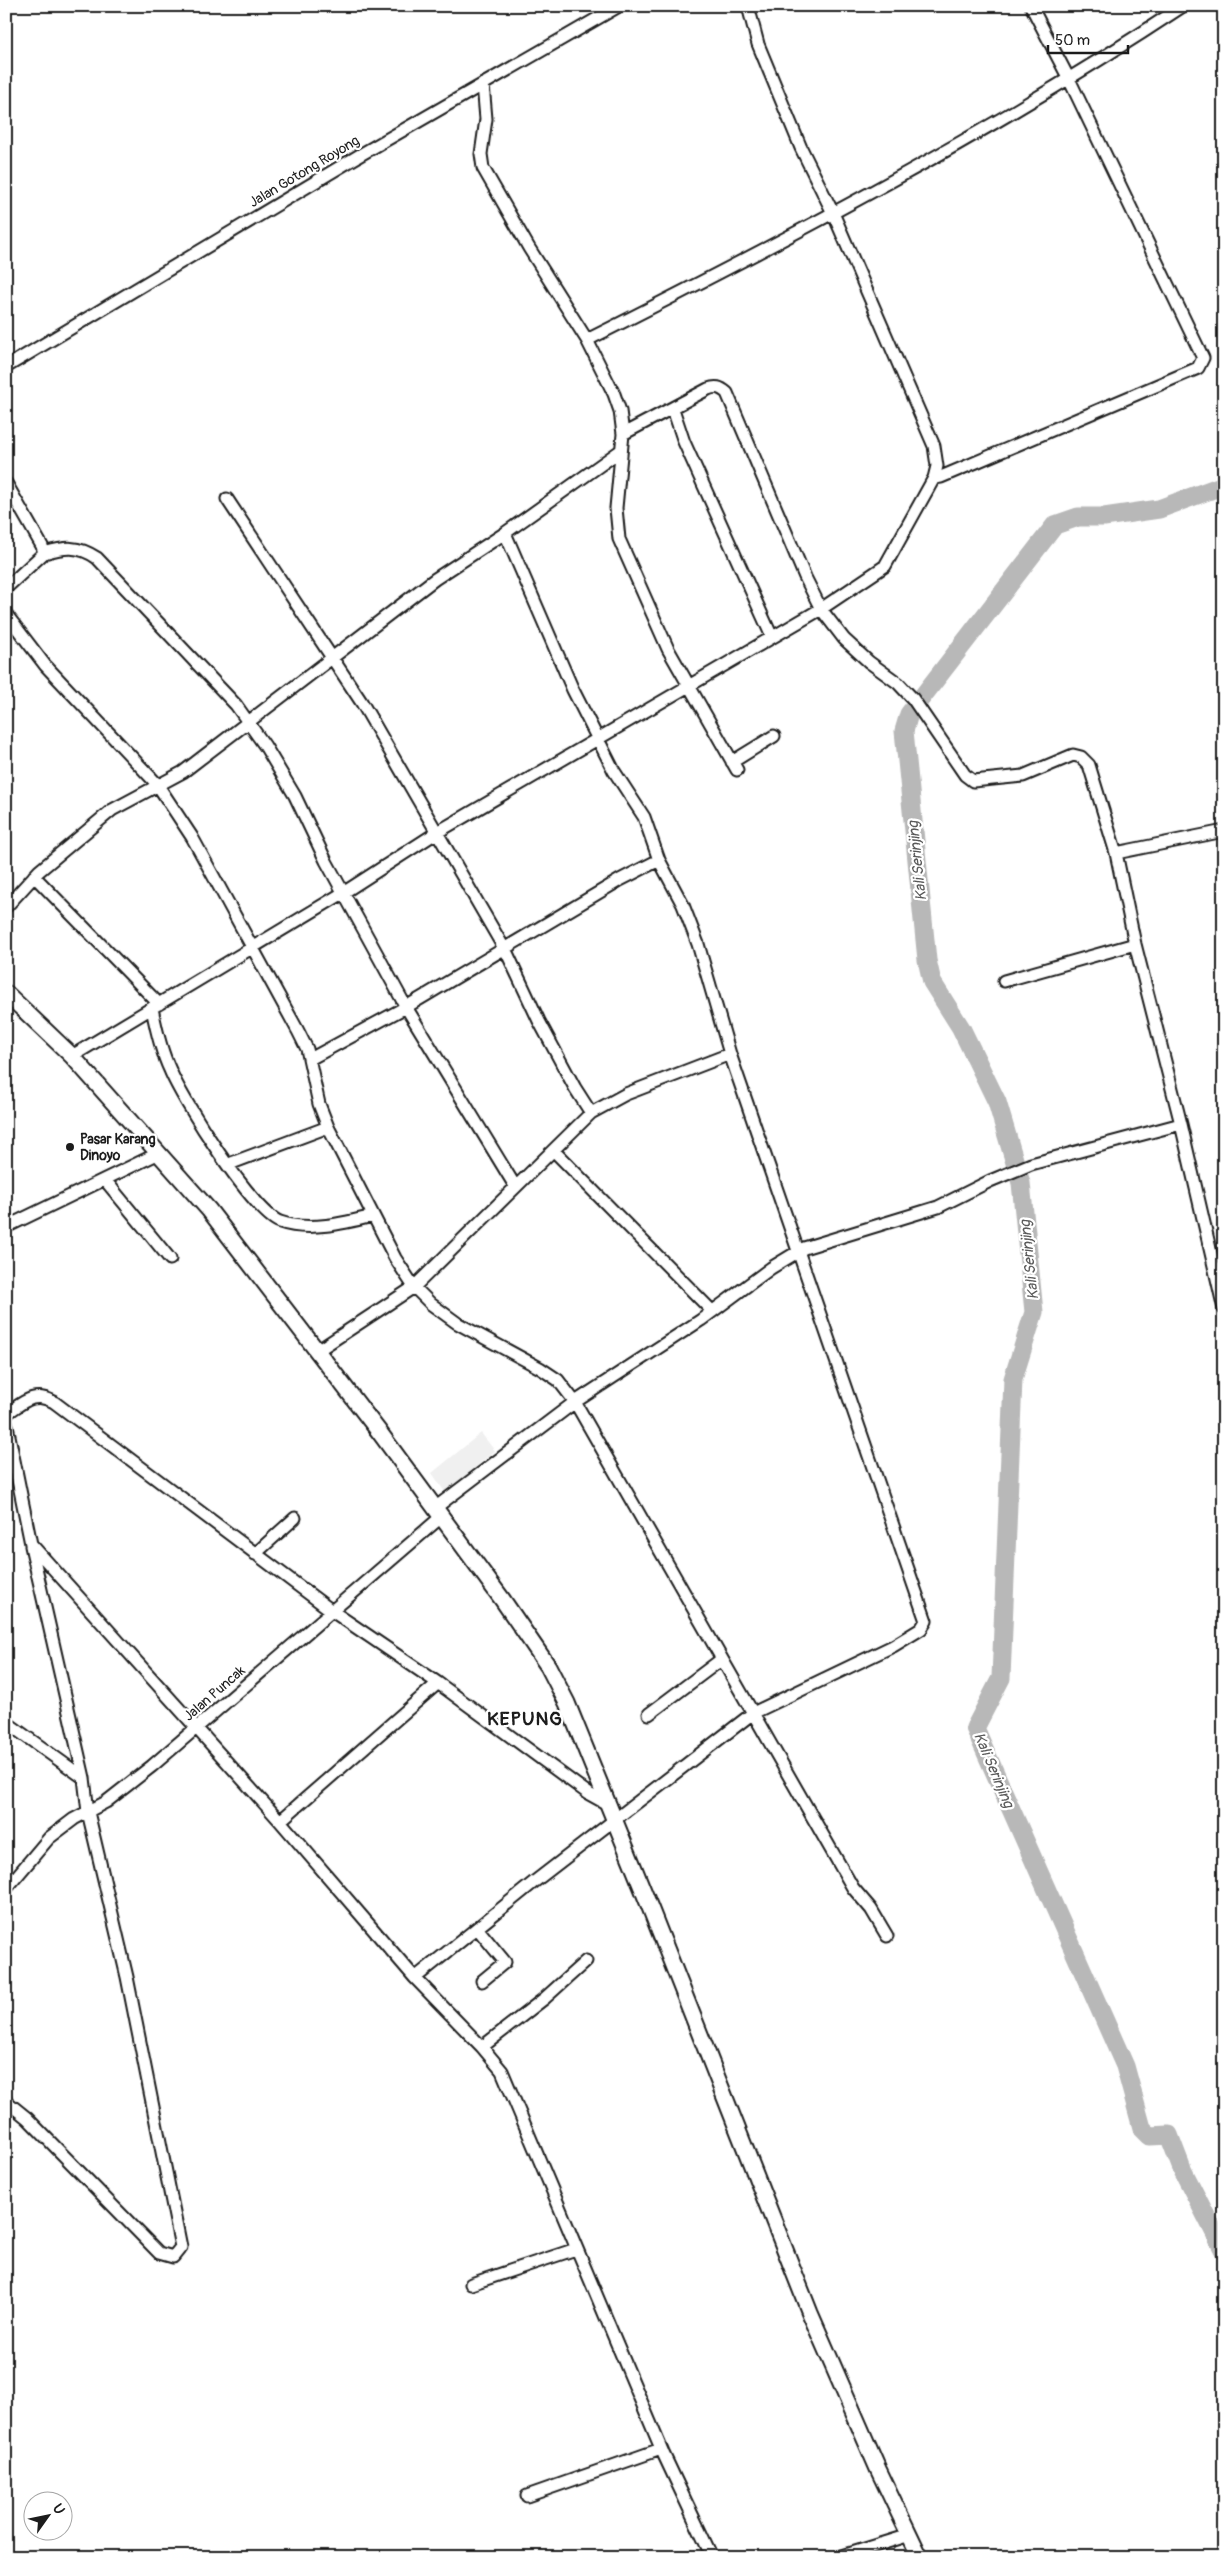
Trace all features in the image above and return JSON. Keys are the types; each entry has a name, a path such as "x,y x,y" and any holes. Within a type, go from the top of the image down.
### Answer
{"main road":[{"path":"6,993 72,1056 209,1210 318,1351 502,1599 548,1666 567,1702 609,1805 810,2313 878,2468 920,2557"}],"street":[{"name":"Jalan Gotong Royong","path":"6,366 483,84 619,6"},
{"path":"72,1056 343,893 436,833 822,609 885,566 934,478 936,466 934,446 834,212 798,140 758,44 748,6"},
{"path":"934,478 941,478 1198,368 1202,362 1200,351 1069,79 1031,6"},
{"path":"586,340 834,212 1069,79 1183,6"},
{"path":"483,84 486,119 481,154 483,168 529,248 586,340 614,394 620,411 623,434 616,508 619,539 668,649 734,766 774,736"},
{"path":"623,434 715,386 727,393 805,577 822,609 844,639 869,662 898,683 913,700 928,718 957,765 973,781 1023,776 1073,755 1081,757 1089,765 1116,853 1135,944 1220,1273 1224,1309"},
{"path":"672,409 684,442 772,637"},
{"path":"6,907 34,876 112,810 157,784 183,772 334,659 435,579 505,533 620,450"},
{"path":"6,483 42,546 44,553"},
{"path":"227,499 362,703 505,950 543,1029 591,1113"},
{"path":"415,1978 750,1716 893,1646 921,1629 926,1621 805,1248 730,1054 698,944 682,905 659,860 644,817 596,739 550,641 505,533"},
{"path":"6,588 44,553 73,547 87,552 97,558 236,704 295,796 343,893 406,1007 516,1186"},
{"path":"6,614 44,665 157,784 192,838 298,1031 310,1059 318,1104 328,1127 395,1258 414,1287 431,1304 456,1323 540,1368 558,1380 569,1407 716,1662 776,1756 852,1888 871,1909 887,1936"},
{"path":"1116,853 1224,831"},
{"path":"310,1059 406,1007 505,950 620,880 659,860"},
{"path":"34,876 156,1006 170,1070 192,1112 265,1212 279,1222 299,1226 332,1224 374,1216"},
{"path":"1004,981 1135,944"},
{"path":"318,1351 414,1287 591,1113 626,1094 730,1054"},
{"name":"Jalan Puncak","path":"6,1889 49,1838 74,1819 123,1789 332,1611 438,1513 569,1407 805,1248 938,1207 990,1181 1031,1164 1181,1124"},
{"path":"229,1164 328,1127"},
{"path":"554,1151 712,1311"},
{"path":"6,1227 106,1180 158,1153"},
{"path":"106,1180 170,1259"},
{"path":"6,1414 34,1396 44,1397 54,1402 332,1611 438,1684 589,1794 609,1805"},
{"path":"6,1421 31,1544 84,1778 88,1812 131,1996 181,2247 177,2255 172,2257 159,2252 27,2118 6,2101"},
{"path":"255,1554 295,1518"},
{"path":"31,1544 195,1729 280,1821 415,1978 482,2047 502,2071 661,2449 712,2557"},
{"path":"649,1714 716,1662"},
{"path":"280,1821 438,1684"},
{"path":"6,1722 84,1778"},
{"path":"477,1928 505,1962 482,1981"},
{"path":"482,2047 545,1998 586,1961"},
{"path":"471,2284 576,2249"},
{"path":"527,2496 661,2449"},
{"path":"839,2557 910,2535"}],"shaded area":[{"path":"481,1433 495,1451 445,1492 432,1473"}],"waterway":[{"name":"Kali Serinjing","path":"1224,485 1159,509 1104,517 1078,517 1055,525 909,714 904,731 927,960 932,982 961,1028 997,1102 1021,1183 1034,1312 1013,1379 1001,1678 975,1728 1125,2066 1142,2128 1150,2136 1169,2135 1182,2169 1224,2251"}],"place":[{"name":"Pasar Karang Dinoyo","path":"70,1147"}],"district":[{"name":"KEPUNG","path":"525,1718"}]}
